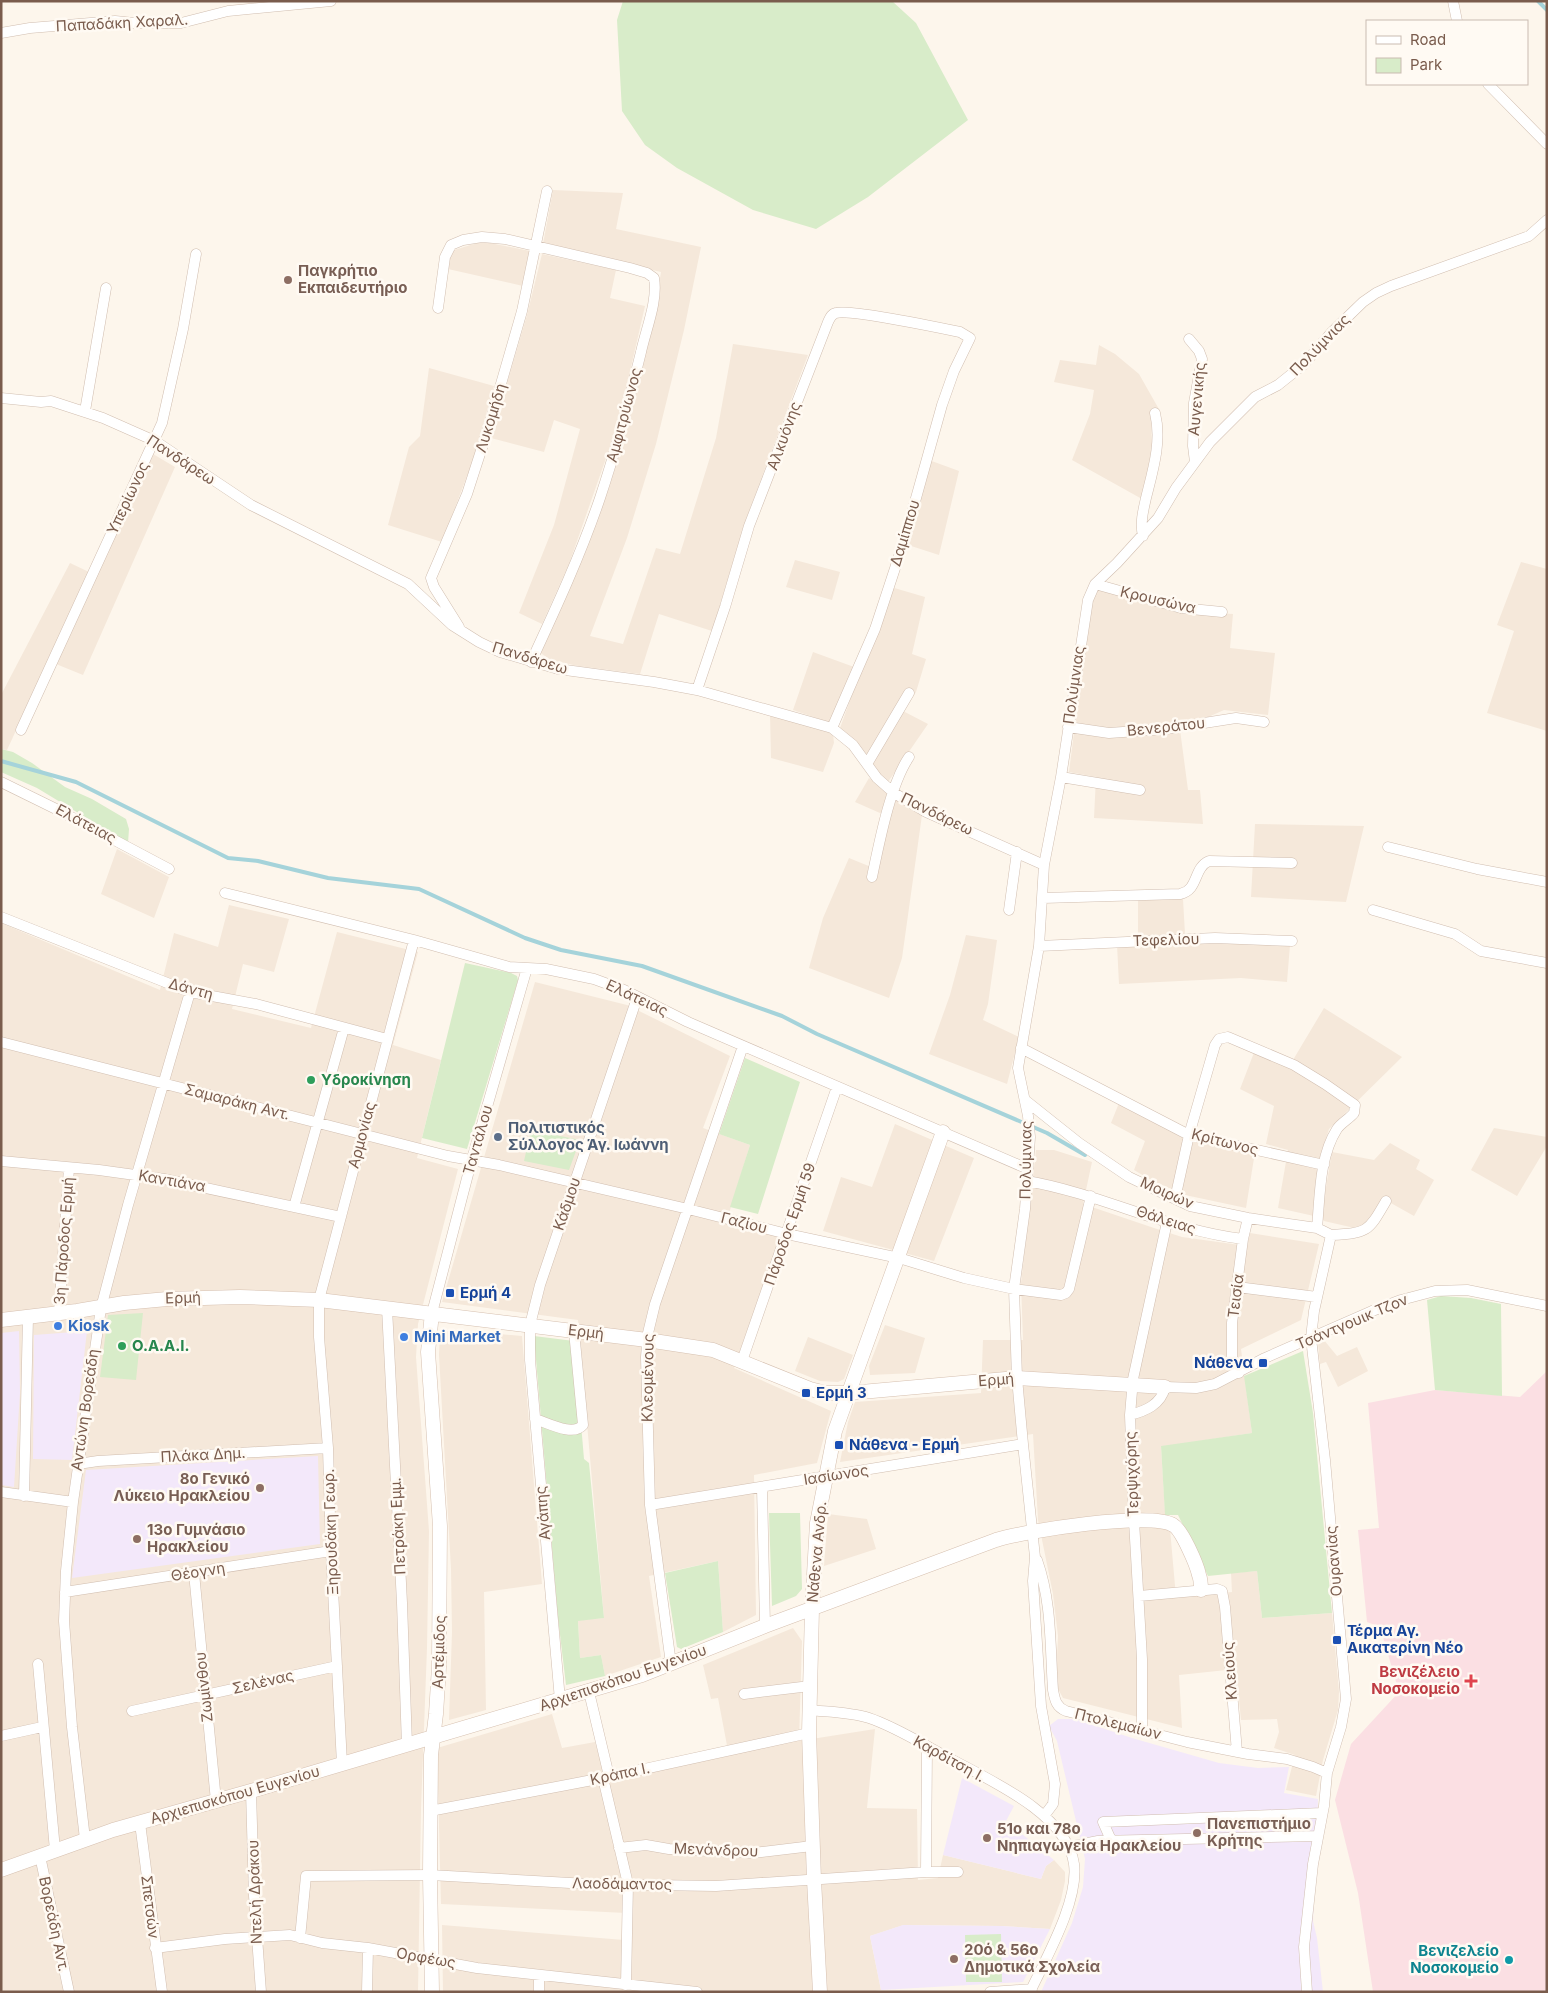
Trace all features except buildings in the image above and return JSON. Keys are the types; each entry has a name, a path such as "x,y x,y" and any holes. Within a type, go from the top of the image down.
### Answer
{"street":[{"name":"Παπαδάκη Χαραλ.","path":"1,33 30,28 115,21 181,23 228,11 331,1"},
{"path":"1453,1 1456,20"},
{"path":"1489,85 1547,144"},
{"name":"Λυκομήδη","path":"462,632 434,587 432,578 467,494 488,429 522,311 547,191"},
{"name":"Πολύμνιας","path":"1018,1378 1014,1289 1028,1181 1030,1137 1025,1100 1018,1073 1039,946 1044,865 1061,777 1086,607 1095,584 1158,518 1176,488 1210,442 1255,397 1278,385 1303,365 1351,313 1376,293 1425,273 1524,238 1535,232 1547,220"},
{"name":"Αμφιτρύωνος","path":"438,308 443,261 451,245 463,240 490,237 505,239 647,272 652,275 654,282 651,307 635,374 603,489 581,548 531,662"},
{"name":"Υπερίωνος","path":"21,730 155,441 167,408 196,254"},
{"path":"85,411 106,288"},
{"name":"Αλκυόνης","path":"697,690 749,526 832,315 837,312 860,315 951,330 967,336"},
{"name":"Δαμίππου","path":"832,728 874,628 904,541 942,405 954,371 970,338 967,336"},
{"name":"Αυγενικής","path":"1189,339 1199,351 1202,359 1194,403 1193,446 1195,462"},
{"name":"Πανδάρεω","path":"1,398 41,402 50,401 85,411 155,441 251,505 408,584 445,619 462,632 500,652 531,662 576,672 654,682 697,690 832,728 854,745 877,778 894,793 926,812 1044,865"},
{"path":"1142,536 1141,521 1157,444 1158,427 1155,413"},
{"name":"Κρουσώνα","path":"1095,584 1182,608 1222,612"},
{"path":"867,764 909,693"},
{"name":"Βενεράτου","path":"1068,727 1110,733 1166,729 1236,718 1264,722"},
{"path":"872,877 882,832 894,793 909,757"},
{"path":"1061,777 1140,790"},
{"name":"Ελάτειας","path":"1,782 56,808 169,869"},
{"path":"1388,847 1477,869 1547,882"},
{"path":"1009,910 1016,852"},
{"path":"1043,898 1180,894 1192,888 1200,867 1209,861 1292,863"},
{"name":"Ελάτειας","path":"224,893 414,940 509,966 546,969 586,977 624,990 637,998 743,1046 1028,1169"},
{"path":"1372,910 1455,934 1481,951 1547,963"},
{"name":"Δάντη","path":"1,916 190,992 256,1004 387,1039"},
{"name":"Τεφελίου","path":"1039,946 1215,938 1292,941"},
{"name":"Αρμονίας","path":"319,1300 414,940"},
{"name":"Ταντάλου","path":"432,1313 472,1159 527,968"},
{"name":"Αντώνη Βορεάδη","path":"85,1839 72,1727 64,1621 73,1502 101,1308 190,992"},
{"name":"Κάδμου","path":"530,1325 540,1285 637,998"},
{"path":"294,1207 344,1028"},
{"path":"1175,1199 1189,1134 1215,1044 1219,1039 1228,1037 1294,1065 1355,1104 1354,1113 1336,1131 1324,1165 1317,1228"},
{"name":"Σαμαράκη Αντ.","path":"1,1042 448,1156 472,1159"},
{"name":"Κλεομένους","path":"672,1664 650,1505 647,1340 654,1304 743,1046"},
{"name":"Κρίτωνος","path":"1021,1048 1189,1134 1324,1165"},
{"name":"Πάροδος Ερμή 59","path":"742,1361 837,1087"},
{"name":"Μοιρών","path":"1025,1100 1079,1143 1129,1177 1190,1206 1248,1218 1317,1228 1331,1235"},
{"name":"Νάθενα Ανδρ.","path":"820,1992 812,1846 809,1734 812,1609 817,1523 835,1431 943,1132"},
{"name":"Γαζίου","path":"472,1159 688,1208 787,1234 899,1258 964,1278 1014,1289"},
{"name":"Καντιάνα","path":"1,1161 137,1175 213,1188 341,1217"},
{"name":"3η Πάροδος Ερμή","path":"59,1314 69,1168"},
{"name":"Θάλειας","path":"1028,1181 1061,1187 1167,1222 1212,1234 1243,1239"},
{"path":"1014,1289 1061,1295 1066,1293 1069,1289 1091,1196"},
{"path":"1331,1235 1364,1231 1375,1220 1386,1201"},
{"name":"Τεισία","path":"1239,1373 1233,1361 1232,1323 1243,1239 1248,1218"},
{"name":"Τερψιχόρης","path":"1142,1729 1142,1659 1130,1415 1132,1385 1167,1222"},
{"name":"Ουρανίας","path":"1326,1777 1344,1715 1346,1691 1312,1338 1312,1321 1331,1235"},
{"path":"1237,1287 1317,1297"},
{"name":"Τσάντγουικ Τζον","path":"1165,1388 1209,1386 1239,1373 1265,1358 1401,1300 1443,1290 1475,1292 1547,1306"},
{"name":"Ερμή","path":"1,1320 59,1314 124,1303 183,1298 268,1297 319,1300 432,1313 713,1350 810,1389 826,1393 850,1393 1018,1378 1165,1388"},
{"name":"Ξηρουδάκη Γεωρ.","path":"319,1300 319,1338 328,1448 331,1551 342,1764"},
{"name":"Πετράκη Εμμ.","path":"387,1308 407,1745"},
{"name":"Αρτέμιδος","path":"432,1313 428,1352 440,1526 440,1667 432,1738 430,1811 432,1992"},
{"path":"24,1496 28,1317"},
{"name":"Αγάπης","path":"530,1325 530,1350 560,1700"},
{"path":"536,1419 570,1430 580,1428 583,1419 574,1331"},
{"name":"Πτολεμαίων","path":"1018,1378 1032,1531 1036,1557 1044,1580 1050,1617 1052,1674 1056,1702 1060,1708 1187,1742 1280,1758 1313,1767 1326,1777"},
{"path":"1130,1415 1156,1404 1162,1397 1165,1388"},
{"name":"Ιασίωνος","path":"650,1505 1023,1444"},
{"name":"Πλάκα Δημ.","path":"78,1464 98,1461 328,1448"},
{"path":"762,1487 765,1626"},
{"path":"1,1492 73,1502"},
{"name":"Αρχιεπισκόπου Ευγενίου","path":"1,1870 85,1839 589,1692 672,1664 765,1626 996,1540 1032,1531 1134,1521 1164,1521 1178,1528 1199,1572 1201,1590"},
{"name":"Θέογνη","path":"65,1592 331,1551"},
{"name":"Πτολεμαίων","path":"1036,1557 1033,1581 1041,1706 1055,1784 1052,1804 1044,1816"},
{"name":"Ζωμίνθου","path":"194,1573 216,1801"},
{"name":"Κλειούς","path":"1201,1590 1218,1589 1222,1591 1226,1607 1237,1752"},
{"path":"1139,1596 1201,1590"},
{"path":"38,1664 42,1727 55,1850"},
{"name":"Σελένας","path":"132,1712 337,1666"},
{"path":"744,1694 810,1686"},
{"path":"589,1692 619,1848 628,1884 626,1985"},
{"path":"1041,1706 1056,1702"},
{"name":"Καρδίτση Ι.","path":"809,1710 867,1717 927,1747 1022,1799 1044,1816 1060,1834 1068,1846 1073,1859 1075,1872 1071,1895 1056,1936 1031,1990"},
{"path":"1,1736 42,1727"},
{"name":"Κράπα Ι.","path":"430,1811 606,1777 809,1734"},
{"path":"926,1872 927,1747"},
{"path":"1307,1992 1304,1947 1326,1777"},
{"name":"Ντελή Δράκου","path":"251,1791 256,1937 261,1992"},
{"path":"1111,1840 1103,1822 1322,1814"},
{"name":"Σπετσών","path":"140,1823 162,1992"},
{"path":"1068,1846 1098,1840 1317,1836"},
{"name":"Μενάνδρου","path":"619,1848 646,1845 669,1849 753,1853 812,1846"},
{"name":"Βορεάδη Αντ.","path":"40,1856 69,1992"},
{"name":"Λαοδάμαντος","path":"430,1875 588,1884 716,1886 926,1872 958,1872"},
{"path":"300,1938 306,1876 430,1875"},
{"name":"Ορφέως","path":"155,1948 290,1935 322,1942 539,1976 697,1992"},
{"path":"368,1948 368,1992"},
{"path":"539,1976 539,1992"},
{"path":"990,1992 1031,1990"}],"shaded area":[{"path":"553,190 623,193 616,229 701,247 684,330 656,444 627,538 590,636 623,644 656,548 680,554 716,438 733,344 808,355 746,519 712,631 659,614 640,674 578,666 551,660 539,652 573,577 656,303 661,272 543,244"},
{"path":"477,243 490,243 530,251 523,286 448,269 451,251"},
{"path":"542,254 616,270 610,298 645,306 611,444 569,564 542,624 519,613 554,525 580,429 554,420 544,452 491,438 527,315"},
{"path":"1099,345 1115,354 1139,374 1160,411 1151,415 1152,449 1142,499 1072,460 1090,414 1094,390 1054,382 1060,360 1096,365"},
{"path":"429,368 494,386 473,460 442,542 388,525 409,447 420,436"},
{"path":"153,454 175,467 83,675 56,664"},
{"path":"929,460 959,471 939,555 905,544"},
{"path":"795,560 840,572 832,600 786,587"},
{"path":"1521,562 1547,569 1547,731 1487,713 1514,631 1497,625"},
{"path":"70,563 89,572 7,750 1,749 1,695"},
{"path":"891,587 925,597 912,654 926,659 916,692 903,711 928,724 888,782 840,728"},
{"path":"1097,588 1201,612 1233,614 1230,648 1275,653 1268,715 1224,710 1206,718 1179,722 1188,790 1200,790 1203,824 1094,818 1096,777 1069,772 1089,615"},
{"path":"813,652 854,667 831,723 793,710"},
{"path":"770,714 833,734 834,743 823,772 771,758"},
{"path":"869,778 896,799 922,815 902,958 889,998 809,968 823,918 849,858 876,869 889,817 855,802"},
{"path":"1255,824 1364,826 1346,902 1251,897"},
{"path":"117,849 169,877 154,918 101,894"},
{"path":"1138,899 1183,899 1185,934 1138,936"},
{"path":"229,905 289,919 274,972 243,964 232,1009 311,1028 337,932 418,952 393,1045 441,1060 417,1158 458,1169 418,1324 416,1357 429,1531 418,1992 1,1992 1,923 160,990 174,933 218,947"},
{"path":"966,935 997,940 988,1004 983,1020 1019,1037 1007,1084 929,1054 950,995"},
{"path":"1216,943 1290,945 1287,982 1241,978 1119,984 1117,945"},
{"path":"535,982 627,1005 730,1056 703,1128 750,1145 726,1223 780,1237 734,1368 831,1411 817,1463 754,1475 756,1615 723,1632 718,1561 649,1576 661,1657 605,1676 601,1655 580,1658 578,1620 604,1618 578,1320 442,1302"},
{"path":"1324,1008 1402,1057 1329,1129 1320,1157 1314,1216 1278,1208 1288,1150 1266,1144 1274,1106 1240,1089 1255,1050 1290,1065"},
{"path":"1119,1103 1182,1137 1255,1152 1246,1208 1185,1195 1134,1170 1145,1141 1111,1123"},
{"path":"895,1124 974,1158 934,1261 823,1231 841,1177 872,1187"},
{"path":"1494,1128 1547,1137 1547,1146 1517,1196 1471,1170"},
{"path":"1390,1143 1420,1160 1416,1169 1434,1180 1414,1216 1389,1202 1369,1223 1359,1229 1324,1221 1321,1216 1332,1152 1374,1160"},
{"path":"1036,1150 1054,1150 1092,1162 1083,1204 1154,1228 1182,1237 1247,1246 1250,1233 1319,1244 1301,1320 1241,1349 1252,1433 1161,1447 1166,1527 1170,1529 1176,1597 1232,1592 1231,1573 1257,1571 1262,1618 1332,1613 1339,1692 1338,1710 1323,1760 1316,1796 1286,1790 1295,1755 1274,1748 1279,1732 1277,1719 1241,1720 1236,1669 1179,1675 1182,1728 1063,1698 1057,1687 1056,1677 1058,1636 1053,1594 1038,1520 1033,1434 840,1462 848,1422 855,1402 981,1393 983,1340 1023,1340 1021,1283"},
{"path":"885,1325 925,1338 915,1373 870,1375 869,1366"},
{"path":"19,1331 20,1393 14,1487 1,1485 1,1333"},
{"path":"87,1331 72,1460 33,1459 34,1335"},
{"path":"440,1331 466,1331 522,1336 542,1584 484,1592 486,1710 449,1720 452,1632 451,1569 439,1355"},
{"path":"808,1337 853,1355 844,1379 838,1382 820,1381 795,1371"},
{"path":"1324,1340 1337,1356 1357,1347 1368,1371 1338,1387 1326,1362 1320,1364 1318,1344"},
{"name":"Βενιζέλειο Νοσοκομείο","path":"1547,1371 1547,1992 1373,1992 1358,1893 1335,1800 1351,1744 1399,1692 1380,1627 1367,1622 1358,1530 1379,1528 1368,1403 1435,1390 1520,1397"},
{"path":"318,1456 320,1544 72,1578 86,1470"},
{"path":"828,1514 867,1519 876,1549 824,1566"},
{"path":"793,1628 802,1641 799,1741 875,1729 867,1808 917,1809 918,1880 938,1878 943,1855 1041,1879 1046,1866 1054,1860 1065,1872 1065,1881 1061,1900 1050,1929 1002,1926 904,1925 870,1936 881,1990 870,1992 443,1992 442,1925 624,1940 626,1913 441,1904 437,1748 552,1714 562,1748 595,1742 606,1781 729,1756 718,1698 711,1699 703,1665"},
{"name":"Πανεπιστήμιο Κρήτης","path":"1058,1719 1075,1719 1132,1738 1219,1763 1258,1768 1289,1767 1284,1793 1318,1799 1313,1921 1317,1938 1323,1992 1041,1992 1072,1923 1083,1887 1085,1859 1057,1741 1049,1726"},
{"name":"51ο και 78ο Νηπιαγωγεία Ηρακλείου","path":"962,1778 1014,1806 1006,1821 1054,1860 1046,1866 1041,1879 943,1855"},
{"name":"20ό & 56ο Δημοτικά Σχολεία","path":"903,1925 1002,1926 1050,1929 1023,1982 881,1990 870,1936"}],"green space":[{"path":"623,1 892,1 916,23 968,120 868,197 816,229 753,210 677,168 645,145 622,111 617,20"},
{"path":"1,749 13,752 65,787 92,799 126,819 129,829 128,843 37,788 1,772"},
{"path":"465,963 511,973 517,976 518,980 467,1149 422,1138"},
{"path":"745,1058 800,1082 758,1214 730,1207 750,1145 719,1134"},
{"path":"531,1130 580,1140 569,1170 524,1161"},
{"path":"1441,1296 1471,1298 1501,1304 1502,1396 1435,1390 1427,1300"},
{"name":"Ο.Α.Α.Ι.","path":"143,1313 136,1380 100,1377 108,1315"},
{"path":"534,1336 574,1341 584,1459 589,1463 604,1618 578,1621 580,1658 601,1655 605,1676 566,1685 558,1618"},
{"path":"1303,1351 1313,1413 1332,1613 1262,1618 1257,1571 1208,1576 1178,1515 1165,1515 1161,1446 1252,1433 1244,1376"},
{"path":"769,1513 800,1513 802,1589 796,1596 772,1606"},
{"path":"718,1561 723,1632 681,1649 677,1647 665,1573"},
{"path":"1001,1934 1002,1982 966,1982 965,1935"}],"waterway":[{"path":"1538,1 1547,10"},
{"path":"1,761 76,782 228,858 258,861 328,878 419,889 525,938 561,950 642,966 782,1016 817,1034 1047,1133 1085,1155"}],"place":[{"name":"Παγκρήτιο Εκπαιδευτήριο","path":"288,280"},
{"name":"Υδροκίνηση","path":"311,1080"},
{"name":"Πολιτιστικός Σύλλογος Άγ. Ιωάννη","path":"498,1137"},
{"name":"Ερμή 4","path":"450,1293"},
{"name":"Kiosk","path":"58,1326"},
{"name":"Mini Market","path":"404,1337"},
{"name":"Ο.Α.Α.Ι.","path":"122,1346"},
{"name":"Νάθενα","path":"1263,1363"},
{"name":"Ερμή 3","path":"806,1393"},
{"name":"Νάθενα - Ερμή","path":"839,1445"},
{"name":"8ο Γενικό Λύκειο Ηρακλείου","path":"260,1488"},
{"name":"13o Γυμνάσιο Ηρακλείου","path":"137,1539"},
{"name":"Τέρμα Αγ. Αικατερίνη Νέο","path":"1337,1640"},
{"name":"Βενιζέλειο Νοσοκομείο","path":"1471,1681"},
{"name":"Πανεπιστήμιο Κρήτης","path":"1197,1833"},
{"name":"51ο και 78ο Νηπιαγωγεία Ηρακλείου","path":"987,1838"},
{"name":"20ό & 56ο Δημοτικά Σχολεία","path":"954,1959"},
{"name":"Βενιζελείο Νοσοκομείο","path":"1509,1960"}]}
